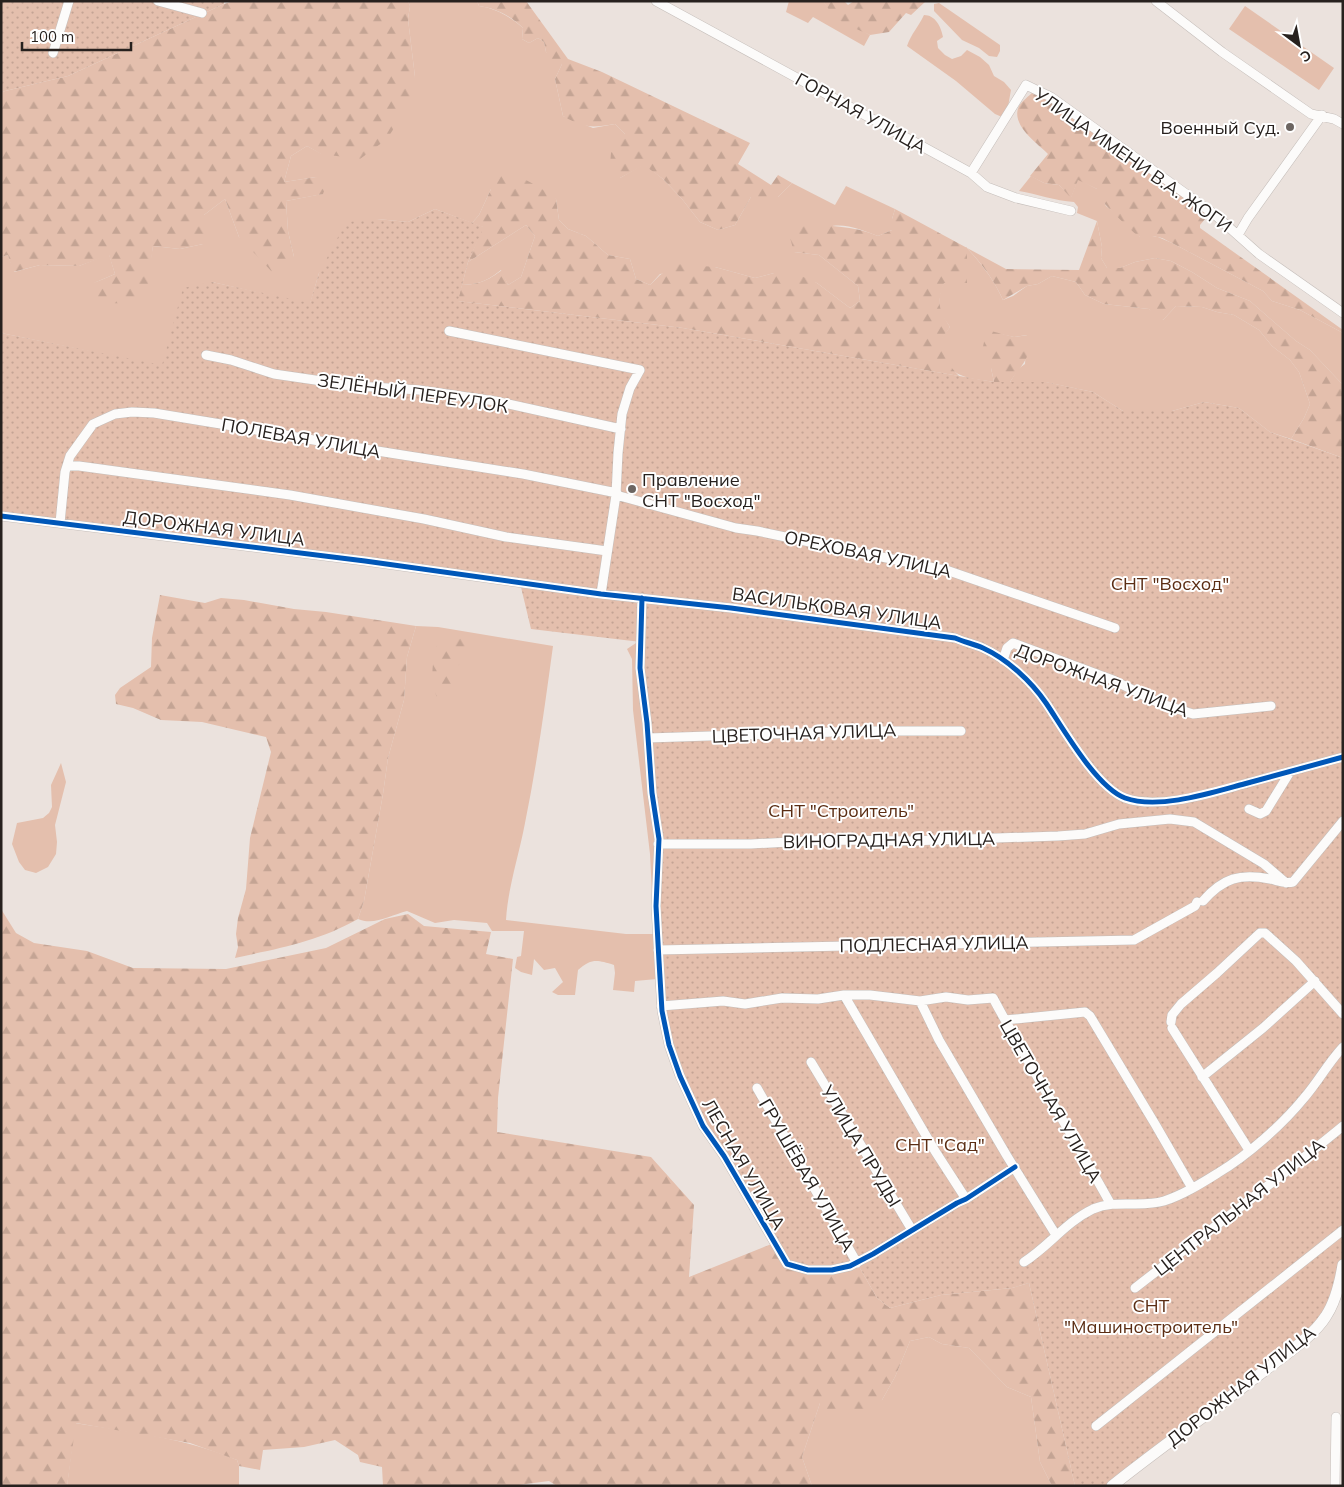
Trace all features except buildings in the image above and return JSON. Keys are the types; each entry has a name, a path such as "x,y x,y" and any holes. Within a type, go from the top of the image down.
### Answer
{"street":[{"path":"53,53 69,1"},
{"path":"158,1 202,13"},
{"name":"ГОРНАЯ УЛИЦА","path":"656,1 971,173 987,187 1016,198 1071,211"},
{"path":"1156,1 1222,52 1311,114 1322,115 1343,124"},
{"name":"УЛИЦА ИМЕНИ В.А. ЖОГИ","path":"971,173 1026,85 1051,97 1214,214 1259,254 1343,313"},
{"path":"1238,235 1248,218 1322,115"},
{"path":"449,331 640,370 630,388 622,414 617,494 601,594"},
{"name":"ЗЕЛЁНЫЙ ПЕРЕУЛОК","path":"206,355 231,360 274,374 342,385 419,390 495,402 621,429"},
{"name":"ПОЛЕВАЯ УЛИЦА","path":"60,523 65,472 70,456 93,424 115,414 132,412 154,413 523,474 617,494"},
{"path":"67,466 79,466 290,495 424,519 506,537 607,551"},
{"name":"ОРЕХОВАЯ УЛИЦА","path":"617,494 736,528 949,571 1114,628"},
{"name":"ДОРОЖНАЯ УЛИЦА","path":"1,516 364,561 601,594"},
{"name":"ВАСИЛЬКОВАЯ УЛИЦА","path":"601,594 731,608 955,638 984,649 1003,660 1025,678 1045,702 1064,733 1094,773 1107,786 1124,798 1145,801 1170,801 1343,757"},
{"path":"642,598 640,668 658,844 656,906 661,1006 723,1001 745,1004 782,998 818,998 844,995 870,995 920,1001 939,1040 1056,1235"},
{"name":"ДОРОЖНАЯ УЛИЦА","path":"1003,660 1007,648 1012,643 1113,680 1159,703 1192,714 1271,706"},
{"name":"ЦВЕТОЧНАЯ УЛИЦА","path":"648,738 866,731 960,731"},
{"path":"1249,809 1260,814 1266,811 1290,772"},
{"name":"ВИНОГРАДНАЯ УЛИЦА","path":"658,844 751,844 828,840 910,841 1058,836 1085,834 1119,824 1170,819 1194,822 1264,864 1286,883"},
{"path":"1286,883 1293,882 1343,821"},
{"name":"ПОДЛЕСНАЯ УЛИЦА","path":"658,950 1134,940 1195,906 1222,882 1236,878 1253,877 1286,883"},
{"path":"1249,1150 1202,1077 1172,1025 1172,1015 1181,1004 1260,933 1265,933 1296,961 1343,1014"},
{"path":"1202,1077 1270,1022 1315,982"},
{"path":"844,995 935,1151 966,1199"},
{"name":"ЦВЕТОЧНАЯ УЛИЦА","path":"920,1001 946,997 968,1000 992,998 1110,1203"},
{"name":"ЛЕСНАЯ УЛИЦА","path":"661,1006 669,1045 680,1076 703,1126 724,1156 787,1264 808,1270 832,1270 857,1263"},
{"path":"1005,1020 1085,1012 1090,1016 1156,1124 1192,1188"},
{"path":"1024,1262 1038,1253 1056,1235 1079,1217 1110,1203 1134,1204 1164,1201 1219,1173 1287,1118 1343,1047"},
{"name":"УЛИЦА ПРУДЫ","path":"811,1062 912,1230"},
{"name":"ГРУШЁВАЯ УЛИЦА","path":"757,1088 857,1263"},
{"name":"ЦЕНТРАЛЬНАЯ УЛИЦА","path":"1136,1288 1343,1126"},
{"path":"857,1263 1015,1168"},
{"path":"1096,1426 1343,1230"},
{"name":"ДОРОЖНАЯ УЛИЦА","path":"1112,1486 1238,1391 1321,1323 1336,1295 1343,1265"},
{"path":"1335,1486 1336,1417"}],"green space":[{"path":"1,1 224,1 224,4 68,76 1,92"},
{"path":"234,1 408,1 410,6 408,19 415,77 409,105 387,139 360,159 321,154 307,146 291,156 284,182 316,177 327,182 323,194 286,201 288,231 294,257 285,267 274,274 239,237 225,199 204,215 211,233 203,244 180,249 153,246 148,287 127,301 116,303 91,298 94,283 115,274 109,255 79,266 40,265 13,272 8,255 1,257 1,92 68,76"},
{"path":"408,1 477,1 479,6 497,11 523,28 522,39 529,43 538,38 544,42 546,52 562,64 555,79 563,116 593,128 615,124 625,134 620,178 644,164 663,179 700,222 718,230 735,225 751,197 778,197 792,183 835,205 846,186 895,209 892,219 892,230 878,236 854,228 829,227 794,252 819,255 858,286 860,301 850,308 817,283 774,273 755,278 715,267 660,274 650,285 636,279 630,259 608,255 586,236 568,229 559,220 556,199 491,189 479,215 472,223 435,209 408,222 377,219 319,273 310,304 212,282 162,366 1,333 1,257 8,255 14,272 40,265 79,266 109,254 115,274 94,283 150,264 153,246 180,249 203,244 204,215 225,199 239,237 294,257 288,231 286,201 322,194 316,177 284,182 291,156 307,146 322,154 415,77 408,19 410,6"},
{"path":"477,1 526,1 568,59 602,72 750,143 738,164 771,185 778,175 792,183 778,197 751,197 735,225 718,230 700,222 663,179 644,165 620,178 610,165 611,153 625,134 615,124 588,126 563,116 555,79 562,64 552,63 546,52 544,42 538,38 529,43 522,39 523,28 508,16 479,6"},
{"path":"789,1 823,1 827,6 870,35 864,46 813,17 808,23 786,12"},
{"path":"823,1 844,1 848,5 854,1 925,2 911,15 906,13 889,32 870,35 834,17"},
{"path":"939,3 1000,45 997,57 989,56 979,48 962,40 934,11 934,4"},
{"path":"1245,6 1334,68 1319,90 1229,29"},
{"path":"924,15 934,19 939,25 943,37 937,41 938,48 945,55 952,59 961,56 967,50 980,57 989,65 994,76 1004,82 1011,90 1007,112 1002,117 995,114 956,81 907,46"},
{"path":"1033,92 1044,96 1210,213 1200,225 1200,228 1343,330 1343,333 1300,310 1272,301 1263,291 1165,239 1140,237 1097,195 1097,189 1078,180 1071,198 1059,185 1044,183 1030,176 1048,154 1026,133 1018,120 1019,106"},
{"path":"504,171 544,190 556,199 559,220 568,229 586,236 608,255 630,259 636,279 650,285 660,275 677,264 715,267 755,278 774,273 793,272 817,283 850,308 860,301 858,286 819,255 794,252 789,234 800,224 849,228 878,236 892,230 892,219 895,209 1006,269 1079,270 1097,221 1102,247 1101,258 1107,268 1120,268 1135,262 1155,258 1171,261 1217,288 1250,301 1296,341 1310,350 1343,385 1343,458 1291,439 1310,404 1299,372 1290,360 1272,346 1259,330 1234,315 1202,307 1176,306 1163,320 1157,319 1149,309 1104,304 1085,295 1076,282 1052,276 1038,284 1027,286 1003,300 987,272 967,248 967,283 944,283 940,296 941,310 950,327 941,340 943,352 949,364 959,376 683,328 457,301 462,285 483,281 502,270 508,285 521,277 535,236 526,225 468,262 483,227 472,223 479,215 491,189"},
{"path":"1031,176 1044,183 1059,185 1071,197 1078,179 1097,189 1106,206 1140,237 1158,237 1172,243 1263,291 1272,301 1300,310 1343,333 1343,385 1310,350 1296,341 1250,301 1217,288 1171,261 1155,258 1135,262 1120,268 1107,268 1101,258 1102,247 1097,221 1077,213 1078,207 1074,202 1019,191"},
{"path":"435,209 484,227 468,262 458,301 683,328 994,382 1046,382 1093,392 1123,411 1172,411 1204,402 1239,408 1270,432 1343,458 1343,1265 1326,1317 1112,1486 1075,1486 1029,1283 1012,1288 941,1295 890,1308 877,1298 857,1263 832,1270 787,1264 741,1188 680,1076 662,1011 659,839 641,642 531,629 520,583 1,516 1,333 162,365 183,288 212,282 310,303 319,273 346,222 377,219 408,222"},
{"path":"526,225 535,236 521,277 508,285 501,270 483,281 462,285 468,262"},
{"path":"966,247 987,272 1003,300 1013,296 1027,286 1038,284 1052,276 1076,282 1085,295 1104,304 1149,309 1163,320 1176,306 1202,307 1234,315 1259,330 1272,346 1290,360 1299,372 1310,404 1304,418 1291,439 1270,432 1239,408 1204,402 1172,411 1123,411 1093,392 1045,382 1010,382 1018,369 1025,364 1027,335 1014,337 991,332 991,368 994,382 964,377 951,369 946,362 940,340 950,327 941,313 939,304 942,287 946,278"},
{"path":"991,331 1014,337 1028,335 1029,350 1027,356 1010,382 994,382 991,368 980,361 984,342"},
{"path":"160,595 205,603 221,598 244,600 416,626 407,657 404,700 388,758 364,901 358,919 313,939 235,958 238,947 236,934 238,918 246,889 250,838 271,752 266,737 202,722 161,720 133,708 116,704 115,695 120,688 151,667 152,638"},
{"path":"416,626 438,627 553,646 533,779 523,835 511,883 506,920 626,934 654,934 650,854 633,710 632,659 627,649 636,643 639,644 657,839 657,979 635,981 634,992 613,990 614,965 595,961 587,963 578,970 575,995 558,995 552,992 563,982 555,968 544,970 534,959 532,975 515,968 517,957 521,956 524,931 492,931 487,923 454,920 435,923 407,911 376,921 358,919 364,901 388,758 404,700 407,657"},
{"path":"440,634 467,638 467,644 464,659 452,675 450,690 437,698 432,673"},
{"path":"61,763 66,782 55,825 56,854 48,867 36,873 25,870 19,862 12,844 17,823 43,818 49,813 52,807 51,785"},
{"path":"1,909 16,933 34,943 87,951 133,968 226,969 326,948 385,919 408,914 424,926 491,932 486,954 513,959 498,1098 497,1132 651,1157 694,1205 689,1277 774,1243 857,1263 877,1298 890,1308 941,1295 1012,1288 1029,1283 1075,1486 1052,1486 1040,1462 1031,1397 1007,1387 969,1348 942,1344 929,1337 910,1341 895,1377 882,1400 858,1413 828,1411 820,1403 802,1457 812,1486 557,1486 549,1481 511,1486 383,1486 382,1467 360,1462 358,1455 335,1440 304,1447 263,1450 260,1470 239,1466 237,1460 190,1443 76,1423 67,1486 1,1486"},
{"path":"929,1337 942,1344 969,1348 1007,1387 1031,1397 1040,1462 1052,1486 812,1486 802,1457 820,1403 882,1400 895,1377 910,1341"},
{"path":"75,1423 178,1441 218,1452 237,1460 239,1466 239,1486 67,1486"}],"cycle path":[{"path":"1,516 365,561 601,594 731,608 955,638 992,653 1018,671 1040,695 1081,756 1103,782 1114,792 1125,798 1138,801 1168,801 1201,796 1343,757"},
{"path":"642,598 640,668 647,723 652,793 659,839 656,906 662,1011 669,1045 680,1076 703,1126 724,1156 787,1264 808,1270 832,1270 850,1266 966,1199 1015,1167"}],"place":[{"name":"Военный Суд.","path":"1290,127"},
{"name":"Правление СНТ \"Восход\"","path":"632,489"}],"park label":[{"name":"СНТ \"Восход\"","path":"1170,583"},
{"name":"СНТ \"Строитель\"","path":"841,810"},
{"name":"СНТ \"Сад\"","path":"940,1144"},
{"name":"СНТ \"Машиностроитель\"","path":"1151,1315"}]}
